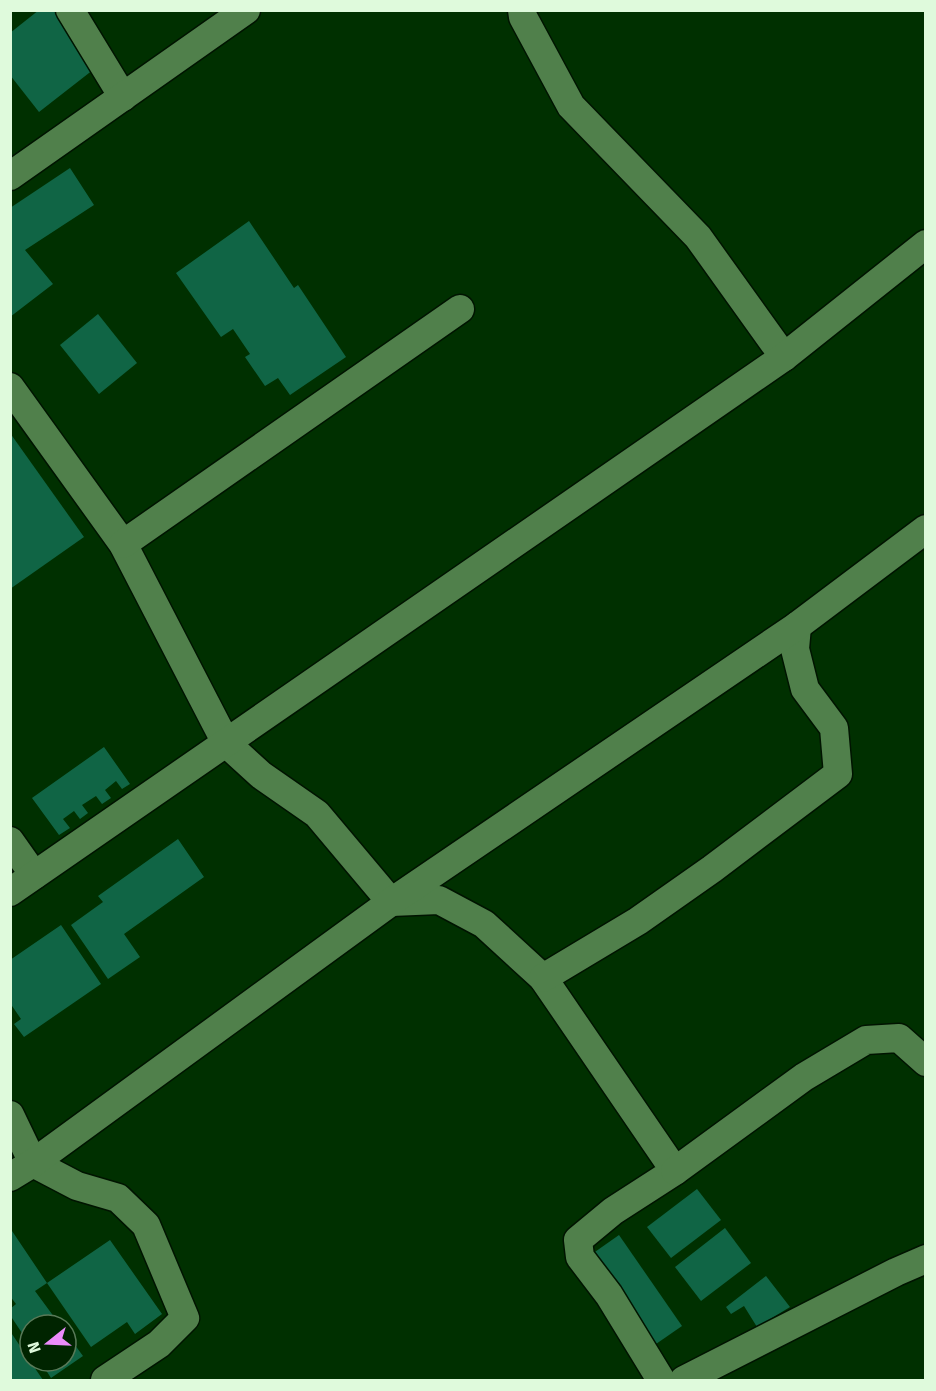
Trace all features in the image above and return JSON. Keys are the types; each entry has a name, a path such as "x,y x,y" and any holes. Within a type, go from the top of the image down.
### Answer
{"street":[{"path":"70,10 123,97"},
{"path":"10,176 246,10"},
{"path":"522,10 523,17 571,106 698,237 784,357"},
{"path":"10,892 784,357 921,256"},
{"path":"123,544 460,309"},
{"path":"10,387 123,544 226,744 261,775 317,814 391,902"},
{"path":"22,1170 391,902 797,626 926,530"},
{"path":"543,978 638,921 712,869 838,774 834,728 805,689 795,649 797,626"},
{"path":"10,841 34,875"},
{"path":"391,902 439,900 484,924 543,978 675,1171"},
{"path":"661,1380 609,1295 580,1257 578,1240 613,1211 675,1171 804,1077 866,1040 898,1038 926,1062"},
{"path":"10,1115 22,1170"},
{"path":"22,1170 118,1198 146,1225 185,1318 159,1344 105,1380"},
{"path":"684,1380 926,1259"}],"building":[{"path":"39,10 55,10 98,66 39,112 10,75 10,33"},
{"path":"70,168 94,205 25,250 53,284 10,317 10,208"},
{"path":"249,221 294,288 298,285 346,357 290,395 278,378 265,386 245,357 250,354 233,329 221,337 176,273"},
{"path":"98,314 137,363 99,394 60,345"},
{"path":"10,433 84,537 10,589"},
{"path":"104,747 130,784 122,789 116,781 105,790 111,798 102,804 96,796 82,805 88,813 80,819 74,811 63,819 70,828 59,835 32,798"},
{"path":"178,839 204,877 124,934 140,957 108,979 71,925 103,902 98,896"},
{"path":"61,925 101,984 24,1037 14,1024 21,1019 10,1003 10,960"},
{"path":"697,1189 721,1220 671,1258 647,1227"},
{"path":"10,1228 47,1283 35,1291 51,1313 18,1313 18,1327 10,1315 10,1309 16,1304 10,1296"},
{"path":"725,1228 751,1263 701,1301 675,1267"},
{"path":"619,1235 682,1326 656,1344 592,1254"},
{"path":"110,1240 162,1314 135,1334 127,1322 91,1347 78,1328 78,1313 68,1313 47,1283"},
{"path":"766,1276 790,1307 757,1327 744,1306 731,1314 726,1307"},
{"path":"10,1331 18,1343 18,1373 38,1373 43,1380 10,1380"},
{"path":"78,1349 83,1356 78,1359"},
{"path":"48,1373 58,1373 51,1378"}]}
